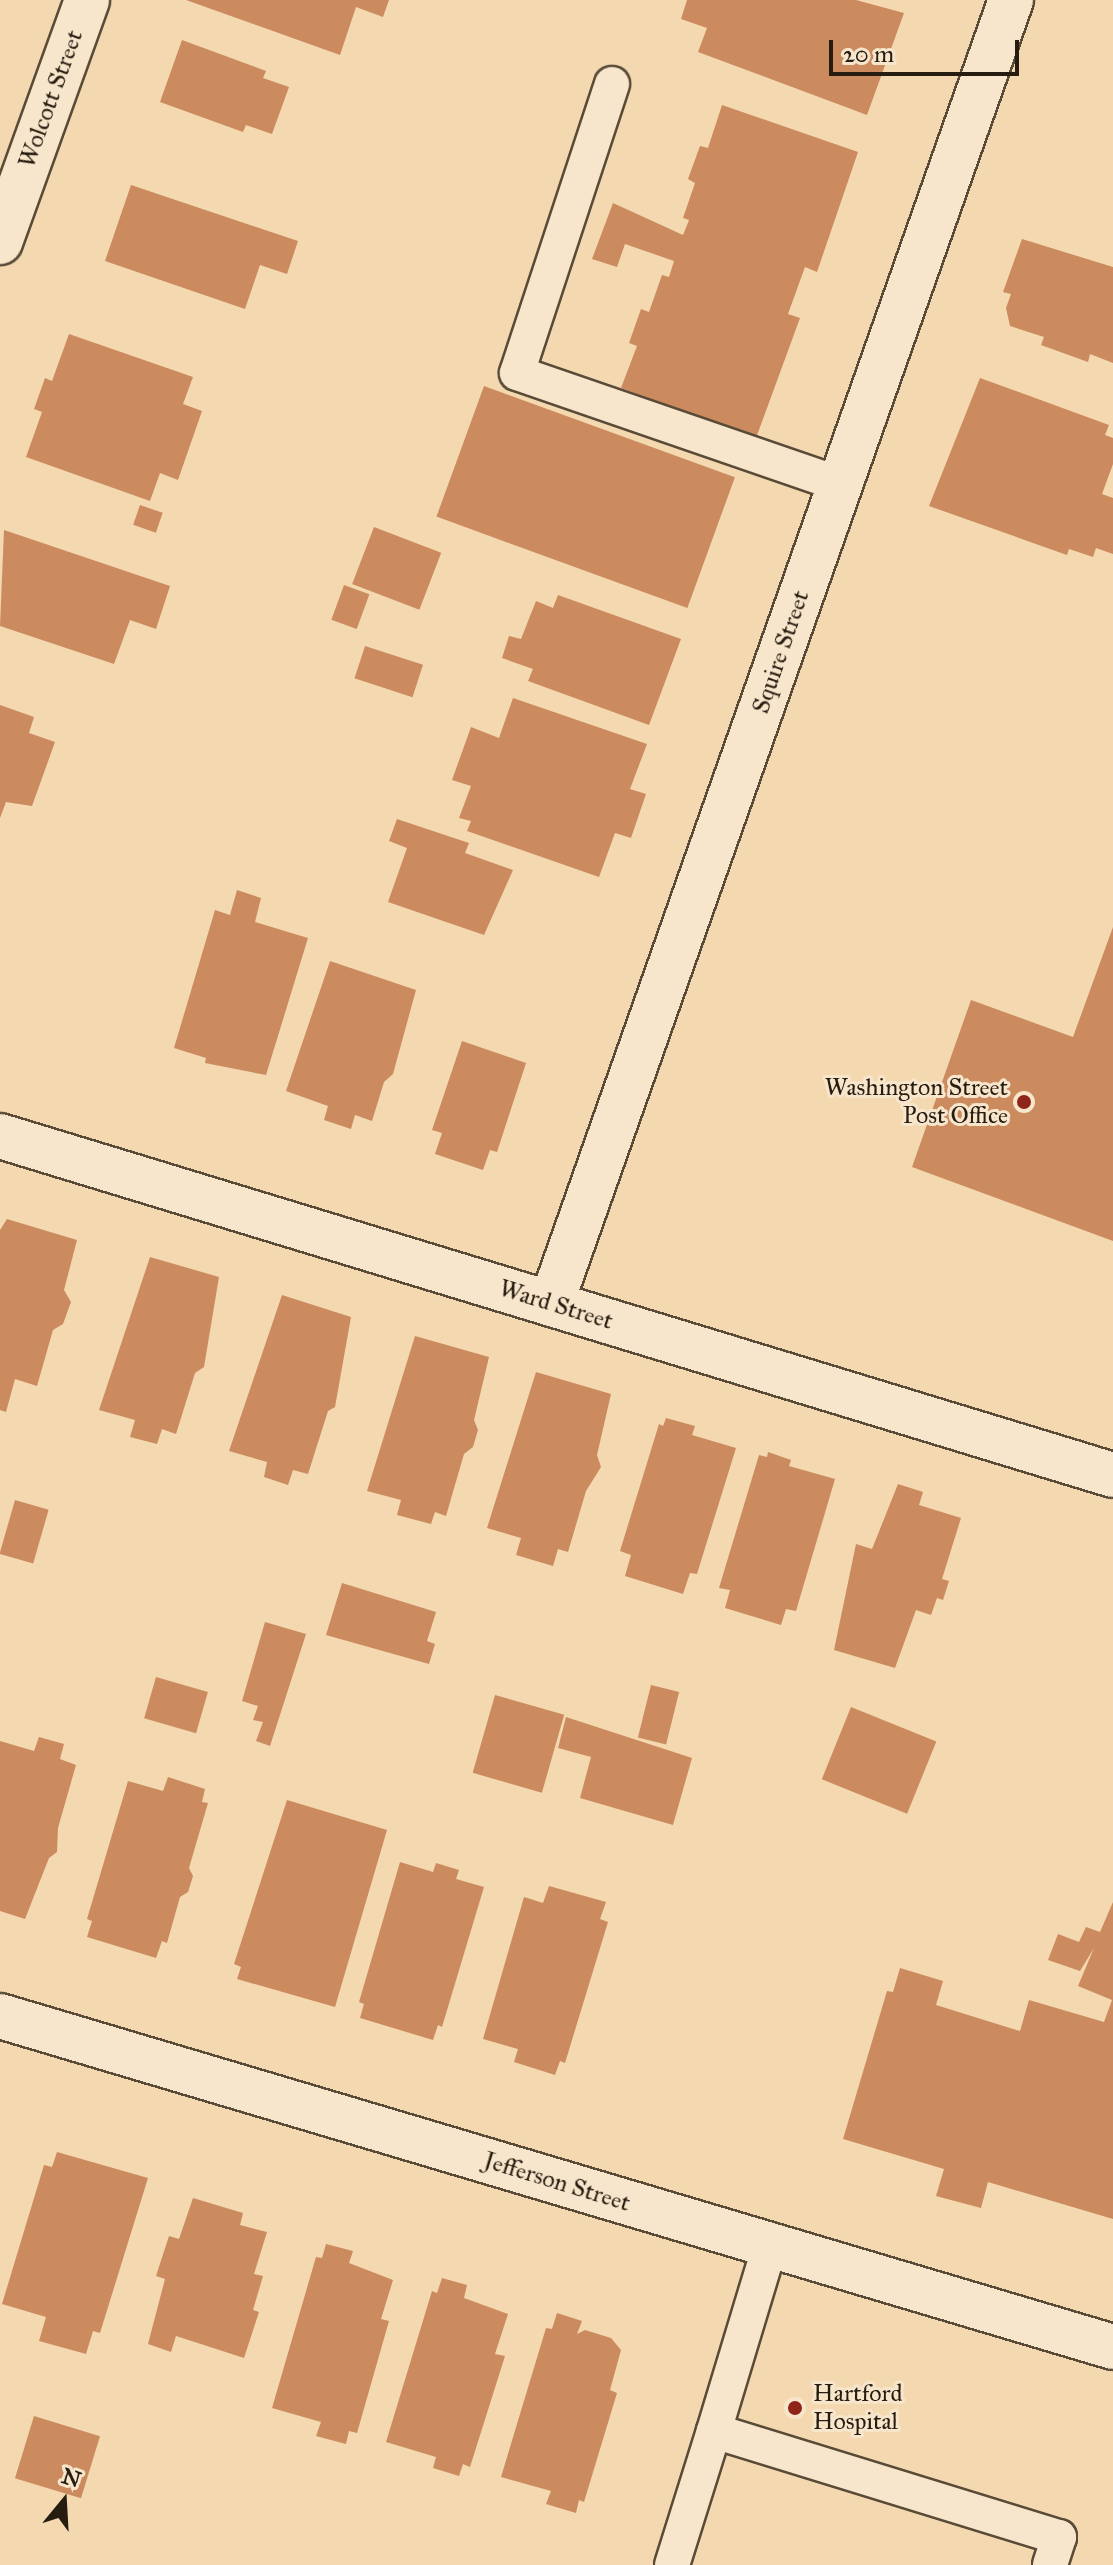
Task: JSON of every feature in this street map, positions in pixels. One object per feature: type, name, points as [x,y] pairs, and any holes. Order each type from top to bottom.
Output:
[{"type":"street","name":"Wolcott Street","points":[[0,242],[87,0]]},
{"type":"street","name":"Squire Street","points":[[551,1304],[1011,0]]},
{"type":"street","name":"Ward Street","points":[[0,1136],[1113,1475]]},
{"type":"street","name":"Jefferson Street","points":[[0,2016],[1113,2347]]},
{"type":"lane","points":[[612,84],[517,373],[840,484]]},
{"type":"lane","points":[[672,2565],[770,2245]]},
{"type":"lane","points":[[714,2431],[1059,2537],[1050,2565]]},
{"type":"building","points":[[186,0],[389,0],[383,17],[356,7],[340,55]]},
{"type":"building","points":[[687,0],[856,0],[904,13],[867,115],[698,52],[707,28],[681,19]]},
{"type":"building","points":[[182,40],[266,71],[263,78],[289,87],[272,134],[246,125],[243,132],[160,102]]},
{"type":"building","points":[[722,105],[858,152],[817,272],[805,267],[788,314],[800,318],[756,438],[621,388],[637,346],[629,343],[641,309],[649,312],[662,275],[669,277],[674,261],[625,244],[617,267],[592,259],[613,203],[683,235],[689,220],[683,218],[695,183],[688,179],[700,146],[708,148]]},
{"type":"building","points":[[131,185],[298,241],[287,274],[260,265],[245,309],[105,261]]},
{"type":"building","points":[[1022,239],[1113,267],[1113,363],[1090,354],[1088,362],[1041,345],[1044,337],[1010,326],[1006,308],[1011,294],[1003,292]]},
{"type":"building","points":[[69,334],[193,377],[183,404],[202,411],[178,480],[160,473],[150,501],[26,457],[42,412],[34,409],[45,378],[52,381]]},
{"type":"building","points":[[980,378],[1109,425],[1105,435],[1113,438],[1113,464],[1102,494],[1113,498],[1113,554],[1096,548],[1093,557],[1069,549],[1067,555],[929,506]]},
{"type":"building","points":[[484,386],[735,477],[687,608],[436,517]]},
{"type":"building","points":[[140,505],[163,513],[156,533],[133,525]]},
{"type":"building","points":[[374,527],[441,553],[419,610],[352,584]]},
{"type":"building","points":[[4,530],[170,586],[156,629],[130,620],[114,664],[0,626]]},
{"type":"building","points":[[344,585],[369,594],[357,629],[331,620]]},
{"type":"building","points":[[558,595],[681,639],[649,725],[528,681],[533,669],[502,658],[509,636],[521,639],[536,601],[553,608]]},
{"type":"building","points":[[365,646],[423,665],[413,697],[354,678]]},
{"type":"building","points":[[513,698],[647,744],[630,789],[646,794],[631,838],[615,833],[599,877],[467,831],[471,821],[459,818],[471,786],[452,780],[471,727],[499,738]]},
{"type":"building","points":[[0,705],[34,717],[29,733],[55,742],[32,806],[6,802],[0,818]]},
{"type":"building","points":[[397,819],[469,843],[465,853],[513,870],[484,935],[388,902],[407,848],[389,841]]},
{"type":"building","points":[[237,890],[261,898],[255,922],[308,938],[266,1075],[205,1063],[206,1058],[174,1048],[215,910],[230,915]]},
{"type":"building","name":"Washington Street Post Office","points":[[1113,927],[1113,1241],[912,1167],[971,1000],[1073,1037]]},
{"type":"building","points":[[330,961],[416,990],[393,1074],[384,1082],[372,1121],[355,1115],[351,1129],[324,1120],[328,1106],[286,1091]]},
{"type":"building","points":[[462,1041],[526,1063],[497,1152],[490,1150],[483,1170],[435,1154],[442,1133],[432,1130]]},
{"type":"building","points":[[7,1219],[77,1240],[64,1290],[71,1302],[63,1324],[53,1330],[37,1386],[15,1379],[6,1412],[0,1410],[0,1230]]},
{"type":"building","points":[[150,1257],[219,1277],[204,1367],[195,1373],[176,1434],[162,1429],[157,1444],[130,1437],[135,1420],[99,1410]]},
{"type":"building","points":[[282,1295],[351,1317],[335,1407],[328,1411],[308,1474],[293,1470],[288,1485],[264,1477],[267,1462],[229,1451]]},
{"type":"building","points":[[415,1336],[489,1357],[474,1420],[478,1430],[473,1447],[464,1454],[446,1516],[435,1512],[431,1524],[397,1515],[401,1500],[367,1491]]},
{"type":"building","points":[[536,1372],[611,1394],[597,1455],[601,1467],[586,1491],[568,1552],[558,1549],[553,1566],[516,1555],[521,1538],[487,1528]]},
{"type":"building","points":[[666,1418],[695,1426],[692,1435],[736,1448],[697,1574],[690,1573],[683,1594],[625,1576],[631,1555],[620,1551],[659,1424],[663,1426]]},
{"type":"building","points":[[768,1452],[791,1460],[789,1466],[835,1479],[796,1611],[786,1609],[781,1625],[725,1608],[730,1590],[719,1588],[759,1455],[767,1457]]},
{"type":"building","points":[[898,1484],[923,1492],[919,1505],[961,1518],[942,1579],[949,1581],[943,1600],[937,1598],[931,1615],[916,1610],[895,1668],[834,1650],[856,1544],[872,1549]]},
{"type":"building","points":[[15,1500],[49,1510],[33,1563],[0,1554]]},
{"type":"building","points":[[342,1583],[436,1612],[427,1641],[435,1644],[429,1664],[326,1635]]},
{"type":"building","points":[[265,1622],[306,1634],[270,1746],[256,1741],[263,1722],[253,1720],[258,1706],[242,1701]]},
{"type":"building","points":[[156,1677],[208,1692],[196,1733],[144,1718]]},
{"type":"building","points":[[651,1685],[679,1692],[666,1744],[638,1737]]},
{"type":"building","points":[[495,1695],[564,1715],[542,1793],[473,1773]]},
{"type":"building","points":[[851,1707],[936,1741],[907,1814],[822,1779]]},
{"type":"building","points":[[566,1717],[692,1758],[673,1825],[580,1798],[591,1757],[558,1748]]},
{"type":"building","points":[[39,1737],[64,1744],[60,1759],[76,1765],[58,1828],[57,1852],[49,1858],[25,1919],[0,1911],[0,1741],[34,1751]]},
{"type":"building","points":[[168,1777],[205,1789],[202,1802],[208,1803],[189,1868],[193,1876],[188,1892],[180,1897],[167,1943],[162,1941],[156,1958],[87,1937],[92,1921],[87,1919],[128,1781],[163,1791]]},
{"type":"building","points":[[287,1800],[387,1830],[335,2007],[237,1979],[241,1967],[234,1964]]},
{"type":"building","points":[[400,1862],[433,1872],[436,1863],[459,1870],[456,1879],[484,1887],[442,2027],[438,2025],[433,2040],[360,2018],[364,2004],[359,2002]]},
{"type":"building","points":[[549,1886],[606,1902],[600,1919],[608,1922],[565,2063],[560,2061],[555,2075],[514,2062],[518,2049],[483,2039],[524,1897],[543,1903]]},
{"type":"building","points":[[1113,1902],[1113,2219],[988,2182],[981,2208],[936,2196],[944,2169],[843,2139],[887,1991],[893,1992],[900,1968],[943,1981],[936,2005],[1020,2031],[1029,2000],[1104,2022],[1112,2000],[1078,1986],[1094,1948],[1080,1971],[1048,1960],[1058,1934],[1079,1942],[1086,1927],[1100,1932]]},
{"type":"building","points":[[57,2152],[148,2178],[100,2333],[93,2331],[86,2354],[39,2341],[46,2317],[2,2304],[44,2165],[52,2167]]},
{"type":"building","points":[[193,2198],[243,2213],[240,2225],[267,2232],[254,2274],[263,2276],[253,2310],[259,2312],[244,2358],[176,2336],[171,2352],[148,2344],[165,2279],[156,2276],[169,2236],[179,2239]]},
{"type":"building","points":[[326,2244],[353,2251],[349,2263],[393,2280],[381,2319],[389,2321],[357,2433],[349,2431],[346,2444],[316,2436],[321,2422],[272,2408],[316,2257],[322,2258]]},
{"type":"building","points":[[442,2278],[467,2285],[464,2298],[508,2314],[495,2354],[505,2356],[470,2467],[463,2464],[459,2476],[433,2468],[436,2457],[386,2442],[432,2291],[437,2293]]},
{"type":"building","points":[[557,2313],[582,2321],[577,2334],[585,2330],[611,2338],[621,2350],[610,2390],[617,2393],[584,2502],[579,2500],[576,2513],[546,2504],[551,2491],[501,2477],[546,2328],[552,2329]]},
{"type":"building","points":[[34,2416],[100,2436],[81,2498],[15,2478]]},
{"type":"place","name":"Washington Street Post Office","points":[[1024,1102]]},
{"type":"place","name":"Hartford Hospital","points":[[795,2408]]}]
